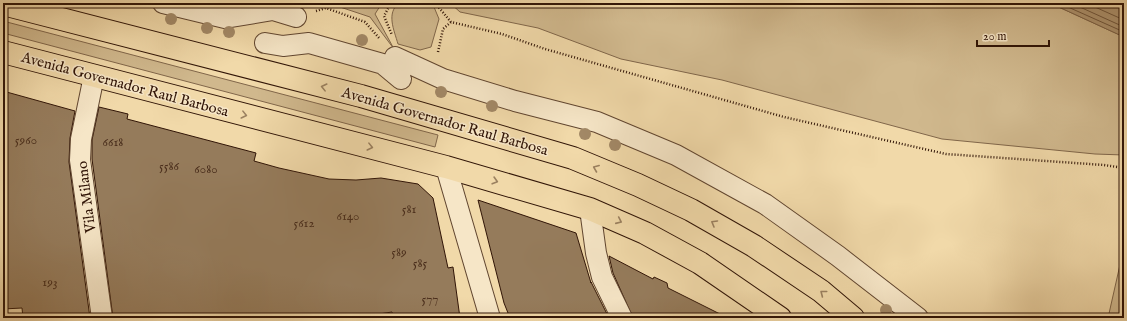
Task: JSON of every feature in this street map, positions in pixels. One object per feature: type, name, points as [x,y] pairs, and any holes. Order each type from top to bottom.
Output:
[{"type":"highway","name":"Avenida Governador Raul Barbosa","points":[[3,4],[369,98],[573,158],[638,185],[691,210],[754,246],[821,291],[853,318]]},
{"type":"highway","name":"Avenida Governador Raul Barbosa","points":[[3,52],[446,166],[590,208],[646,233],[700,263],[780,318]]},
{"type":"street","points":[[163,3],[225,18],[273,10],[304,14]]},
{"type":"street","points":[[264,43],[283,46],[309,43],[383,64],[401,79]]},
{"type":"street","points":[[395,50],[443,79],[515,101],[597,122],[676,155],[765,204],[832,252],[918,318]]},
{"type":"street","name":"Vila Milano","points":[[94,76],[81,139],[80,160],[102,318]]},
{"type":"street","points":[[446,166],[490,318]]},
{"type":"street","points":[[590,208],[596,253],[602,277],[622,318]]},
{"type":"path","points":[[391,3],[384,16],[395,50]]},
{"type":"path","points":[[435,3],[451,22],[502,34],[545,49],[784,117],[946,154],[1104,165],[1124,168]]},
{"type":"path","points":[[304,14],[326,8],[365,22],[381,40]]},
{"type":"path","points":[[438,52],[443,29],[451,22]]},
{"type":"shaded area","points":[[198,3],[255,3],[223,10]]},
{"type":"shaded area","points":[[283,3],[321,3],[292,11]]},
{"type":"shaded area","points":[[328,3],[382,3],[375,14],[394,49],[370,17]]},
{"type":"shaded area","points":[[399,3],[426,3],[434,7],[439,19],[431,47],[420,50],[398,44],[393,28],[392,17],[395,7]]},
{"type":"shaded area","points":[[450,3],[1050,3],[1124,37],[1124,155],[1095,154],[942,139],[722,80],[621,59],[538,28],[460,12]]},
{"type":"shaded area","points":[[3,21],[438,135],[435,147],[3,33]]},
{"type":"shaded area","points":[[1124,247],[1124,318],[1108,318]]},
{"type":"water","points":[[1050,3],[1124,3],[1124,37]]},
{"type":"building","points":[[3,91],[75,111],[70,138],[69,162],[90,318],[23,318],[22,308],[3,309]]},
{"type":"building","points":[[99,107],[128,114],[127,119],[256,153],[254,161],[279,168],[329,179],[356,180],[381,178],[418,184],[433,198],[448,268],[453,267],[460,318],[393,318],[392,312],[353,318],[221,318],[220,314],[192,318],[113,318],[92,159],[92,140]]},
{"type":"building","points":[[478,200],[576,233],[591,283],[609,318],[510,318],[504,303]]},
{"type":"building","points":[[609,256],[653,279],[654,277],[667,283],[668,288],[728,318],[633,318],[613,273]]}]
